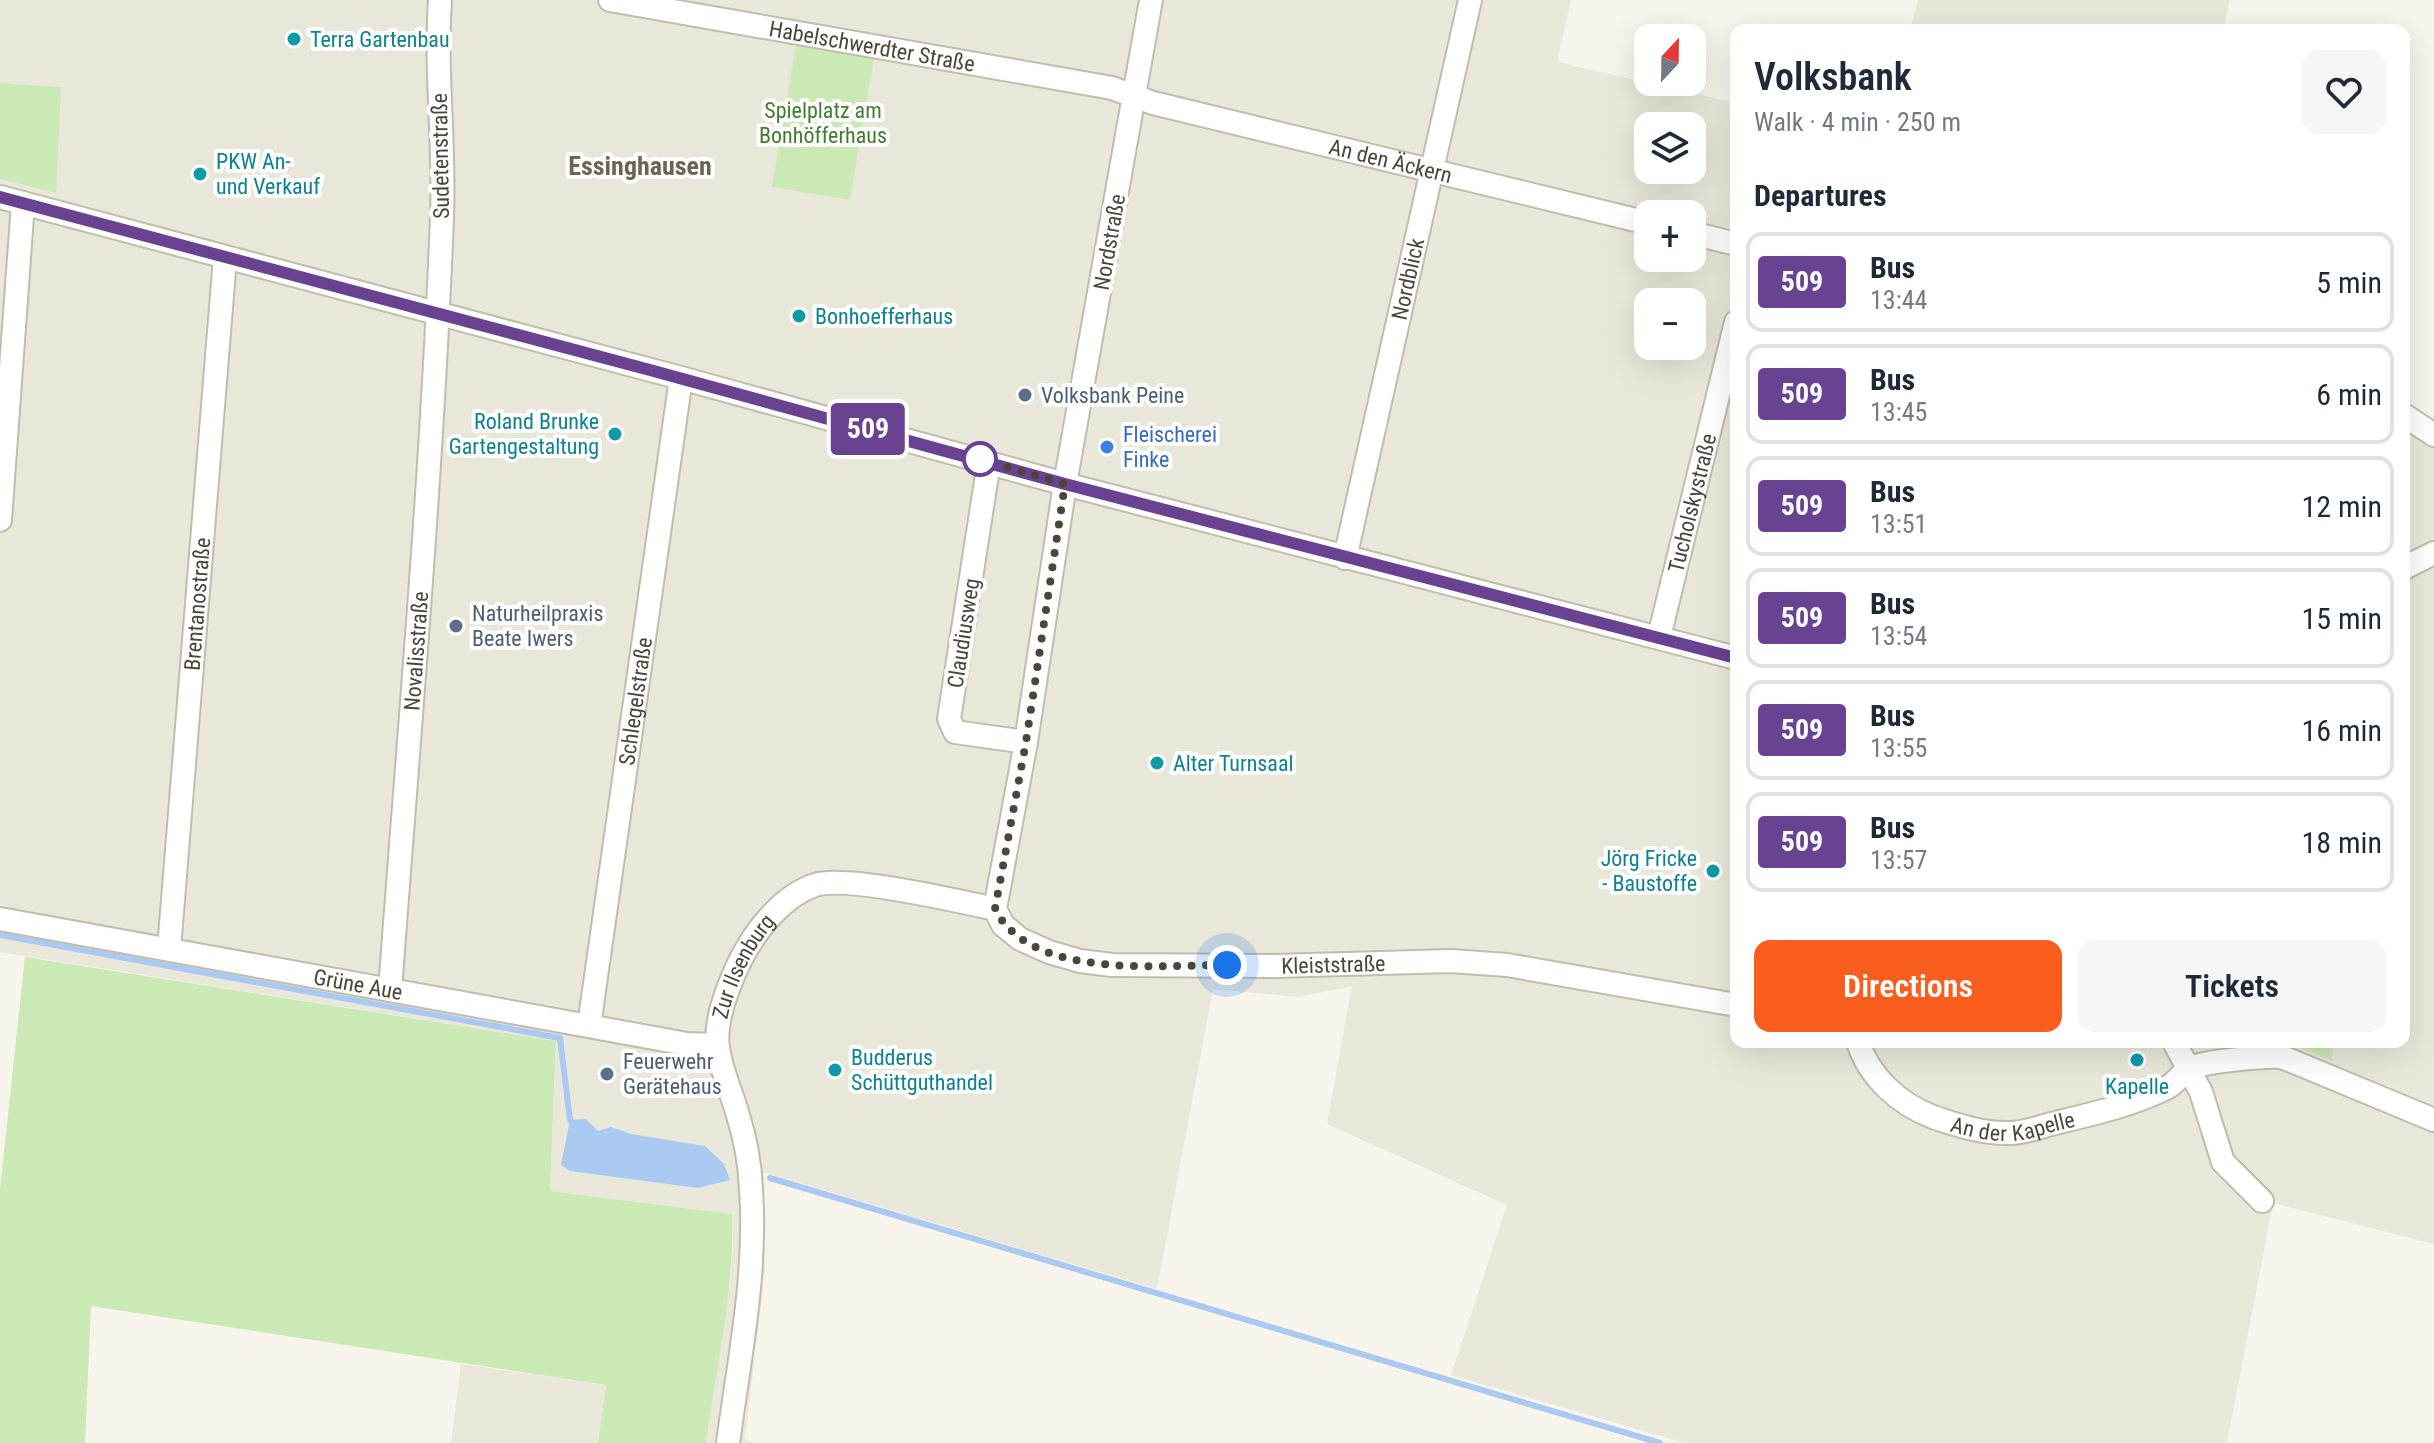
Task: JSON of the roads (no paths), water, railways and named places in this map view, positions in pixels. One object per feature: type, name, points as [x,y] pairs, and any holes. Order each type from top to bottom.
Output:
[{"type":"street","name":"Sudetenstraße","points":[[437,312],[442,215],[437,39],[440,0]]},
{"type":"street","name":"Habelschwerdter Straße","points":[[610,0],[1112,88],[1134,96]]},
{"type":"street","name":"Nordstraße","points":[[1065,484],[1151,0]]},
{"type":"street","name":"Nordblick","points":[[1345,558],[1470,0]]},
{"type":"street","name":"An den Äckern","points":[[1134,96],[1634,220]]},
{"type":"street","points":[[0,197],[437,312],[1065,484],[1730,656]]},
{"type":"street","points":[[0,520],[23,203]]},
{"type":"street","points":[[1706,236],[1730,242]]},
{"type":"street","name":"Brentanostraße","points":[[169,949],[225,258]]},
{"type":"street","name":"Novalisstraße","points":[[390,990],[437,312]]},
{"type":"street","name":"Tucholskystraße","points":[[1659,637],[1730,347]]},
{"type":"street","name":"Schlegelstraße","points":[[589,1026],[681,378]]},
{"type":"street","points":[[2410,419],[2434,435]]},
{"type":"street","name":"Claudiusweg","points":[[989,462],[949,719],[955,732],[1026,742]]},
{"type":"street","points":[[995,909],[1026,742],[1065,484]]},
{"type":"street","points":[[2410,565],[2434,553]]},
{"type":"street","name":"Zur Ilsenburg","points":[[728,1443],[750,1274],[751,1190],[748,1157],[738,1113],[717,1045],[720,1019],[731,979],[747,946],[764,922],[784,903],[815,885],[835,883],[875,887],[995,909]]},
{"type":"street","name":"Kleiststraße","points":[[995,909],[1003,925],[1020,939],[1080,961],[1112,965],[1275,966],[1451,961],[1507,965],[1730,1004]]},
{"type":"street","name":"Grüne Aue","points":[[0,919],[687,1044],[717,1045]]},
{"type":"street","name":"An der Kapelle","points":[[1861,1048],[1872,1069],[1900,1101],[1912,1109],[1970,1128],[2006,1133],[2023,1132],[2093,1113],[2158,1091],[2169,1087],[2191,1068],[2266,1056],[2282,1057],[2434,1120]]},
{"type":"street","points":[[2178,1048],[2201,1092],[2223,1162],[2262,1201]]},
{"type":"water","points":[[586,1119],[598,1131],[611,1127],[631,1134],[705,1146],[724,1164],[730,1180],[698,1188],[570,1171],[561,1165],[570,1120]]},
{"type":"waterway","points":[[0,935],[560,1038],[570,1120],[574,1125]]},
{"type":"waterway","points":[[770,1178],[1660,1443]]},
{"type":"place","name":"Terra Gartenbau","points":[[294,39]]},
{"type":"place","name":"PKW An- und Verkauf","points":[[200,174]]},
{"type":"place","name":"Bonhoefferhaus","points":[[799,316]]},
{"type":"place","name":"Volksbank Peine","points":[[1025,395]]},
{"type":"place","name":"Roland Brunke Gartengestaltung","points":[[615,434]]},
{"type":"place","name":"Fleischerei Finke","points":[[1107,447]]},
{"type":"place","name":"Naturheilpraxis Beate Iwers","points":[[456,626]]},
{"type":"place","name":"Alter Turnsaal","points":[[1157,763]]},
{"type":"place","name":"Jörg Fricke - Baustoffe","points":[[1713,871]]},
{"type":"place","name":"Kapelle","points":[[2137,1060]]},
{"type":"place","name":"Budderus Schüttguthandel","points":[[835,1070]]},
{"type":"place","name":"Feuerwehr Gerätehaus","points":[[607,1074]]},
{"type":"district","name":"Essinghausen","points":[[640,166]]},
{"type":"park label","name":"Spielplatz am Bonhöfferhaus","points":[[823,122]]}]
